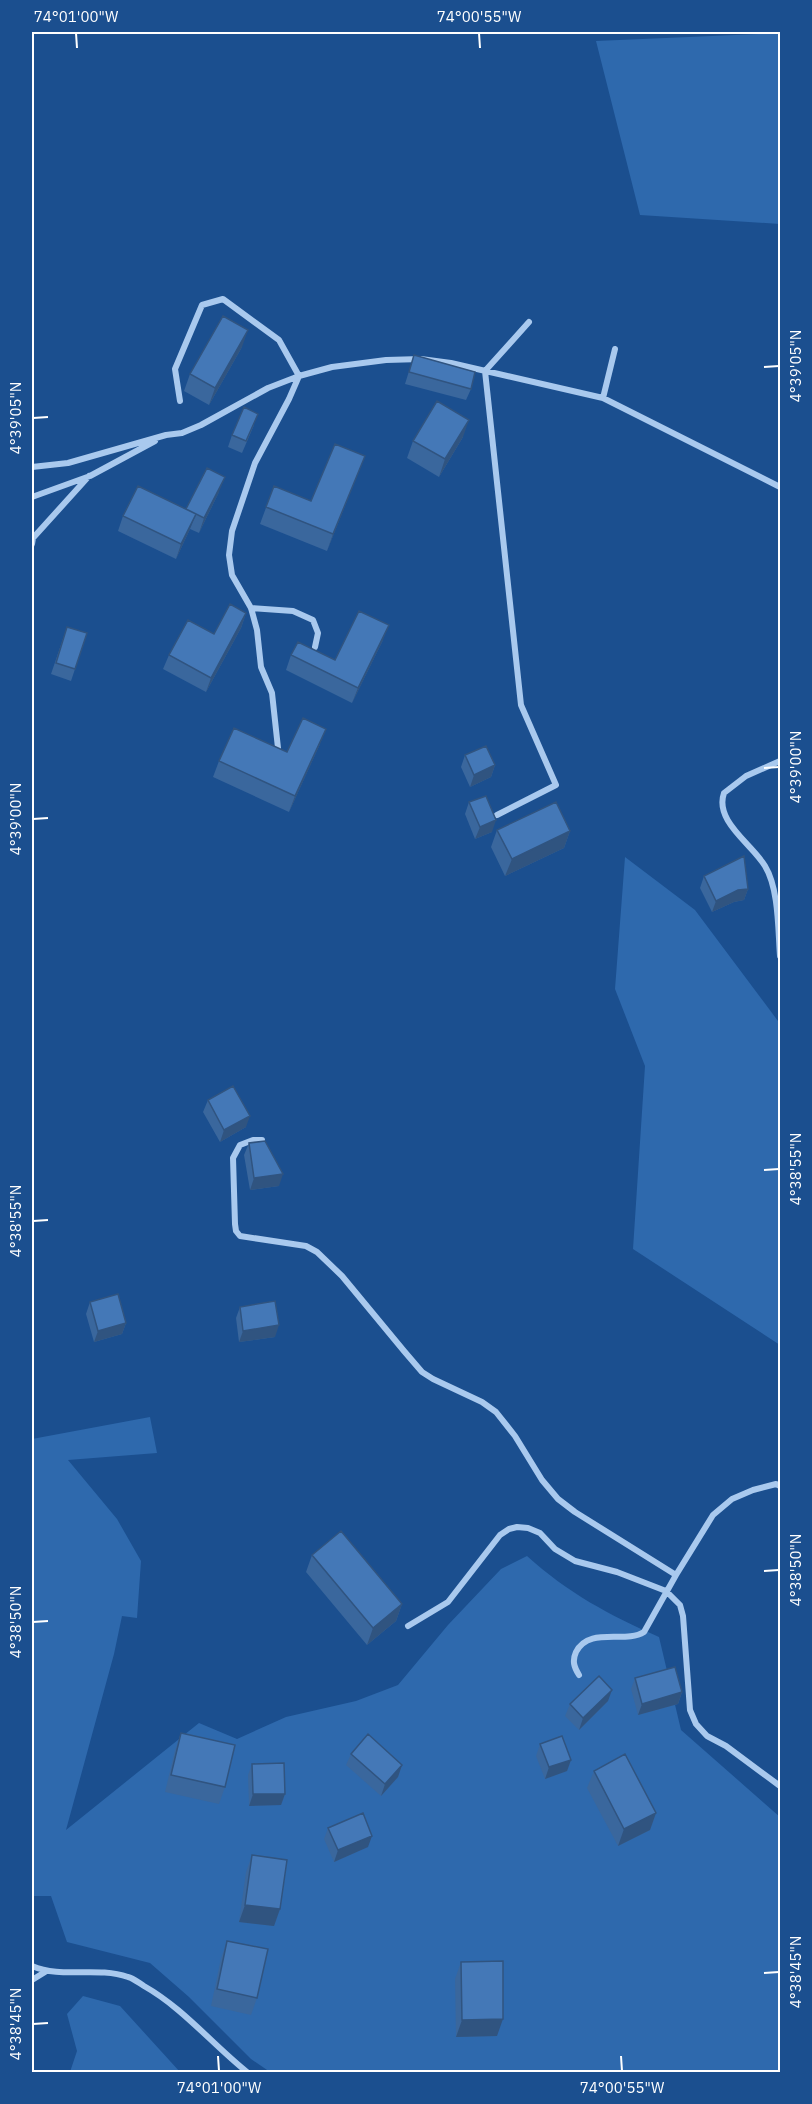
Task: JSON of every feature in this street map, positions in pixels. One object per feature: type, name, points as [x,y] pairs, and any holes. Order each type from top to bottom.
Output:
[{"type":"street","points":[[180,401],[175,369],[185,342],[202,305],[223,299],[279,340],[299,376]]},
{"type":"street","points":[[497,815],[556,785],[521,705],[485,371],[529,322]]},
{"type":"street","points":[[603,398],[615,349]]},
{"type":"street","points":[[32,467],[68,463],[166,435],[182,433],[201,426],[268,388],[299,376],[332,367],[410,359],[451,363],[603,398],[780,487]]},
{"type":"street","points":[[278,748],[273,693],[261,667],[257,630],[250,608],[232,575],[229,555],[232,531],[255,463],[299,376]]},
{"type":"street","points":[[32,497],[90,476],[166,435]]},
{"type":"street","points":[[32,544],[33,538],[90,476]]},
{"type":"street","points":[[250,608],[293,611],[313,620],[318,633],[315,647]]},
{"type":"street","points":[[780,761],[747,776],[724,793],[721,807],[729,822],[764,864],[770,876],[774,893],[780,956]]},
{"type":"street","points":[[262,1140],[253,1140],[240,1145],[233,1158],[235,1224],[240,1236],[306,1245],[317,1252],[342,1276],[422,1372],[482,1402],[496,1412],[542,1480],[558,1499],[676,1575]]},
{"type":"street","points":[[579,1675],[574,1667],[574,1658],[579,1647],[588,1640],[601,1637],[635,1637],[644,1632],[666,1591],[713,1515],[732,1499],[753,1490],[776,1484],[780,1486]]},
{"type":"street","points":[[408,1626],[448,1602],[500,1535],[517,1527],[528,1528],[540,1533],[555,1549],[575,1561],[617,1572],[666,1591],[680,1605],[683,1616],[690,1710],[696,1724],[707,1736],[726,1746],[780,1786]]},
{"type":"street","points":[[32,1966],[45,1972],[90,1972],[128,1977],[166,1998],[247,2073]]},
{"type":"street","points":[[32,1980],[45,1972]]},
{"type":"shaded area","points":[[780,33],[780,224],[640,215],[596,41]]},
{"type":"shaded area","points":[[625,857],[695,910],[778,1021],[780,1030],[780,1345],[633,1249],[645,1066],[615,989]]},
{"type":"shaded area","points":[[150,1417],[157,1453],[68,1460],[117,1519],[141,1561],[137,1618],[122,1616],[114,1654],[66,1830],[199,1723],[237,1739],[286,1717],[356,1701],[398,1685],[448,1625],[501,1569],[527,1556],[558,1581],[590,1602],[659,1637],[681,1730],[780,1817],[780,2072],[270,2072],[251,2059],[189,1997],[150,1963],[67,1942],[51,1896],[32,1896],[32,1439]]},
{"type":"shaded area","points":[[83,1996],[120,2006],[180,2072],[70,2072],[77,2051],[67,2014]]},
{"type":"building","points":[[223,316],[248,330],[215,388],[190,374]]},
{"type":"building","points":[[414,355],[475,372],[471,389],[409,372]]},
{"type":"building","points":[[437,401],[469,420],[445,459],[413,441]]},
{"type":"building","points":[[244,407],[258,414],[246,441],[232,435]]},
{"type":"building","points":[[335,444],[365,456],[333,534],[266,507],[274,486],[311,501]]},
{"type":"building","points":[[207,468],[225,477],[204,518],[186,509]]},
{"type":"building","points":[[138,486],[196,514],[181,544],[123,516]]},
{"type":"building","points":[[230,604],[246,613],[211,678],[169,655],[188,620],[214,634]]},
{"type":"building","points":[[359,611],[389,625],[358,688],[291,655],[298,642],[335,660]]},
{"type":"building","points":[[67,627],[87,633],[75,669],[56,663]]},
{"type":"building","points":[[303,718],[326,729],[295,796],[219,761],[234,728],[287,752]]},
{"type":"building","points":[[486,746],[495,765],[474,775],[465,755]]},
{"type":"building","points":[[486,796],[496,820],[480,827],[469,802]]},
{"type":"building","points":[[556,802],[570,831],[512,859],[497,830]]},
{"type":"building","points":[[744,856],[748,889],[738,890],[716,901],[704,876]]},
{"type":"building","points":[[233,1086],[250,1116],[224,1130],[208,1100]]},
{"type":"building","points":[[265,1141],[283,1174],[254,1178],[249,1143]]},
{"type":"building","points":[[118,1294],[126,1323],[98,1331],[90,1302]]},
{"type":"building","points":[[275,1301],[279,1325],[243,1331],[240,1307]]},
{"type":"building","points":[[341,1531],[402,1604],[373,1628],[312,1555]]},
{"type":"building","points":[[675,1667],[682,1692],[642,1704],[635,1678]]},
{"type":"building","points":[[599,1676],[612,1690],[583,1718],[570,1704]]},
{"type":"building","points":[[181,1733],[235,1745],[225,1787],[171,1775]]},
{"type":"building","points":[[368,1734],[402,1765],[385,1784],[351,1754]]},
{"type":"building","points":[[562,1736],[571,1760],[549,1767],[540,1744]]},
{"type":"building","points":[[625,1754],[656,1813],[624,1829],[594,1771]]},
{"type":"building","points":[[284,1763],[285,1794],[253,1794],[252,1764]]},
{"type":"building","points":[[363,1813],[372,1836],[338,1850],[328,1828]]},
{"type":"building","points":[[252,1855],[287,1860],[280,1909],[245,1905]]},
{"type":"building","points":[[227,1941],[268,1949],[257,1998],[217,1989]]},
{"type":"building","points":[[503,1961],[503,2019],[462,2020],[461,1962]]}]
